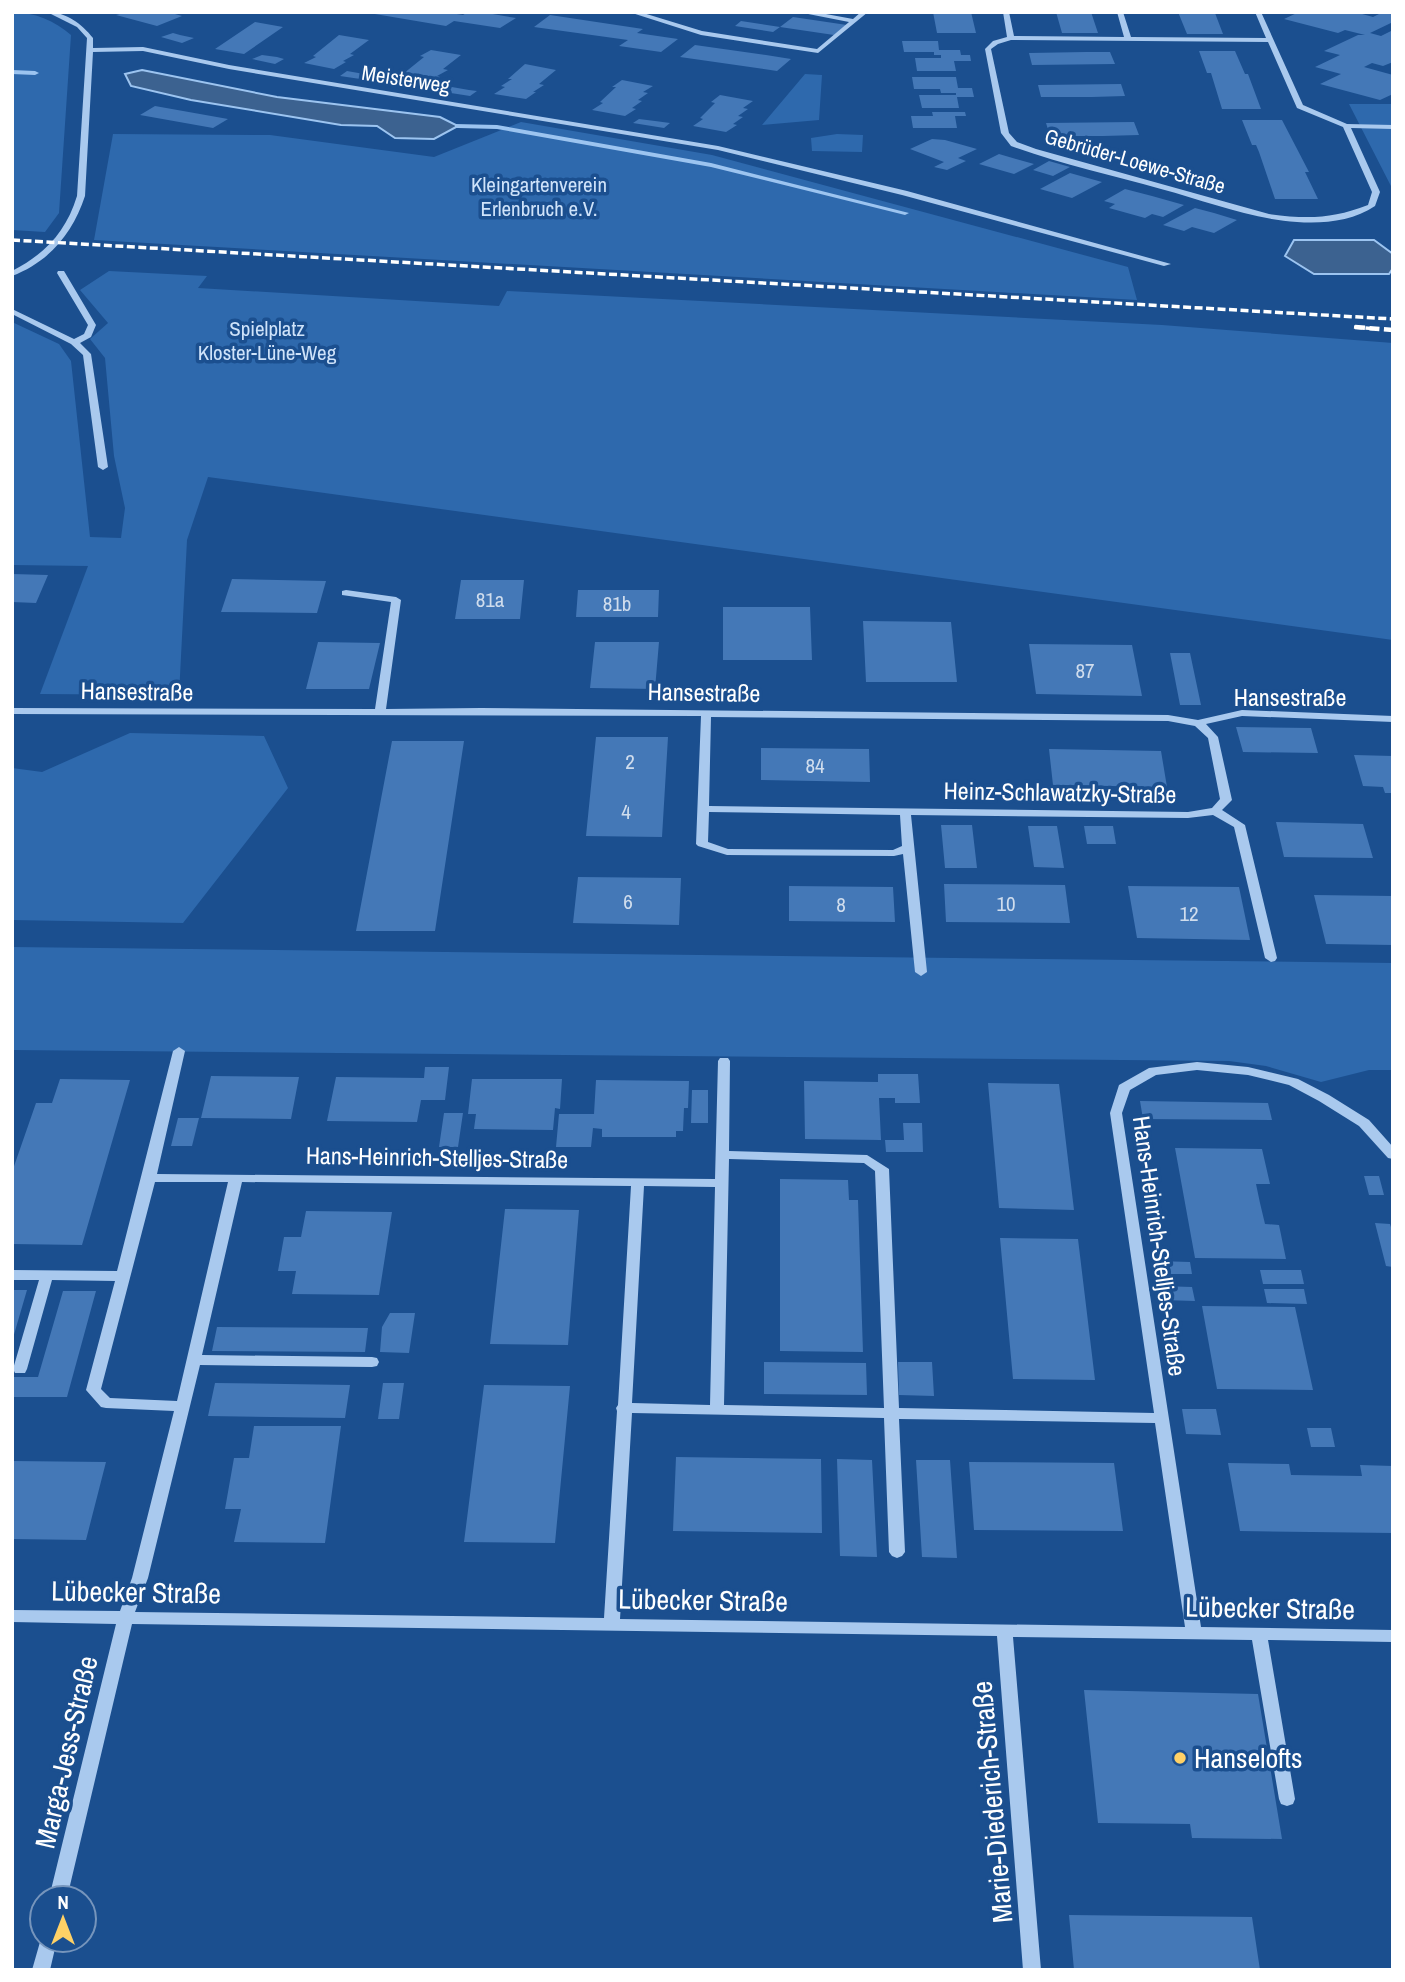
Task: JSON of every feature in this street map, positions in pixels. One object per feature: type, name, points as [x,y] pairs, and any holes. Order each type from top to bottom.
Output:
[{"type":"street","points":[[12,274],[52,249],[68,231],[78,209],[87,116],[90,38],[79,26],[50,12]]},
{"type":"street","points":[[632,12],[701,33],[818,51],[865,12]]},
{"type":"street","points":[[801,12],[855,21]]},
{"type":"street","points":[[1006,12],[1011,38],[1269,40]]},
{"type":"street","points":[[1120,12],[1128,39]]},
{"type":"street","points":[[1258,12],[1300,106],[1346,125],[1393,127]]},
{"type":"street","name":"Gebrüder-Loewe-Straße","points":[[1011,38],[991,44],[988,49],[1005,133],[1014,144],[1266,215],[1330,218],[1349,215],[1371,206]]},
{"type":"street","name":"Meisterweg","points":[[90,50],[160,52],[229,67],[718,148],[904,193],[1167,264]]},
{"type":"street","points":[[1346,125],[1377,192],[1371,206]]},
{"type":"street","points":[[61,273],[92,325],[88,335],[74,342]]},
{"type":"street","points":[[12,311],[74,342],[90,360],[103,467]]},
{"type":"street","points":[[346,593],[396,600],[380,712]]},
{"type":"street","name":"Hansestraße","points":[[12,711],[706,713],[1168,718],[1198,723],[1242,713],[1393,719]]},
{"type":"street","points":[[706,713],[702,844],[727,852],[894,853],[908,848]]},
{"type":"street","points":[[1198,723],[1213,737],[1226,800],[1215,811],[1240,825],[1271,958]]},
{"type":"street","name":"Heinz-Schlawatzky-Straße","points":[[702,809],[1188,815],[1215,811]]},
{"type":"street","points":[[905,811],[921,972]]},
{"type":"street","points":[[179,1051],[149,1178],[93,1390],[106,1403],[183,1406]]},
{"type":"street","points":[[718,1410],[724,1061]]},
{"type":"street","name":"Hans-Heinrich-Stelljes-Straße","points":[[1194,1633],[1116,1113],[1124,1088],[1153,1070],[1197,1066],[1248,1070],[1293,1082],[1324,1098],[1364,1123],[1393,1155]]},
{"type":"street","points":[[723,1155],[867,1159],[882,1169],[897,1552]]},
{"type":"street","name":"Hans-Heinrich-Stelljes-Straße","points":[[149,1178],[722,1182]]},
{"type":"street","points":[[125,1618],[140,1578],[236,1178]]},
{"type":"street","points":[[612,1625],[638,1182]]},
{"type":"street","points":[[12,1275],[122,1276]]},
{"type":"street","points":[[20,1369],[47,1275]]},
{"type":"street","points":[[194,1360],[372,1362]]},
{"type":"street","points":[[623,1408],[1162,1418]]},
{"type":"street","name":"Lübecker Straße","points":[[12,1616],[1393,1636]]},
{"type":"street","name":"Marga-Jess-Straße","points":[[61,1884],[125,1618]]},
{"type":"street","name":"Marie-Diederich-Straße","points":[[1005,1630],[1032,1970]]},
{"type":"street","points":[[1259,1634],[1287,1800]]},
{"type":"green space","points":[[12,12],[44,18],[71,35],[59,213],[45,232],[12,230]]},
{"type":"green space","points":[[805,74],[822,75],[819,120],[762,125]]},
{"type":"green space","points":[[1349,104],[1393,104],[1393,190]]},
{"type":"green space","name":"Kleingartenverein Erlenbruch e.V.","points":[[521,122],[712,155],[1128,267],[1137,300],[94,240],[113,134],[270,135],[434,157]]},
{"type":"green space","points":[[837,134],[863,135],[862,152],[812,151],[811,138]]},
{"type":"green space","name":"Spielplatz Kloster-Lüne-Weg","points":[[109,271],[207,276],[198,288],[499,306],[507,291],[1162,325],[1393,343],[1393,640],[208,477],[187,540],[179,695],[40,694],[88,566],[12,565],[12,322],[59,344],[71,361],[90,537],[121,538],[125,508],[114,456],[105,358],[90,339],[108,323],[80,290]]},
{"type":"green space","points":[[130,733],[264,736],[288,788],[183,923],[12,920],[12,768],[42,772]]},
{"type":"green space","points":[[12,947],[1393,963],[1393,1070],[1369,1070],[1321,1082],[1266,1066],[1229,1061],[12,1050]]},
{"type":"shaded area","points":[[142,70],[277,97],[440,117],[458,126],[434,139],[395,138],[377,126],[341,125],[191,100],[131,86],[125,74]]},
{"type":"shaded area","points":[[1294,240],[1374,240],[1393,254],[1393,268],[1389,274],[1314,274],[1285,256]]},
{"type":"building","points":[[118,12],[168,12],[182,16],[157,26],[116,15],[120,14]]},
{"type":"building","points":[[363,12],[444,12],[463,15],[468,12],[481,12],[516,18],[500,28],[454,21],[446,26]]},
{"type":"building","points":[[933,12],[971,12],[976,33],[937,33]]},
{"type":"building","points":[[1056,12],[1091,12],[1098,33],[1062,33]]},
{"type":"building","points":[[1178,12],[1215,13],[1223,34],[1187,34]]},
{"type":"building","points":[[1299,12],[1355,12],[1373,17],[1383,12],[1393,12],[1393,22],[1370,33],[1381,36],[1393,30],[1393,62],[1383,66],[1372,63],[1364,67],[1393,75],[1393,94],[1380,100],[1320,84],[1341,74],[1315,67],[1340,55],[1324,51],[1358,35],[1365,35],[1345,30],[1338,33],[1284,19]]},
{"type":"building","points":[[550,15],[643,29],[637,33],[678,39],[661,52],[619,46],[628,40],[534,27]]},
{"type":"building","points":[[793,17],[847,25],[834,35],[780,27]]},
{"type":"building","points":[[741,21],[780,27],[773,32],[735,26]]},
{"type":"building","points":[[255,22],[283,27],[244,54],[215,49]]},
{"type":"building","points":[[173,33],[194,38],[182,43],[161,37]]},
{"type":"building","points":[[339,35],[369,40],[350,54],[354,55],[343,61],[346,62],[334,69],[304,63],[316,57],[313,56]]},
{"type":"building","points":[[902,41],[938,41],[939,50],[960,50],[961,55],[970,55],[971,61],[954,61],[956,71],[917,71],[915,58],[941,58],[941,55],[934,55],[934,52],[904,52]]},
{"type":"building","points":[[695,45],[791,59],[777,71],[680,57]]},
{"type":"building","points":[[431,50],[461,55],[443,69],[448,70],[429,84],[398,78],[424,57],[420,56]]},
{"type":"building","points":[[1199,51],[1235,51],[1245,74],[1248,74],[1261,109],[1222,109],[1211,73],[1207,73]]},
{"type":"building","points":[[1110,52],[1115,64],[1032,65],[1029,53]]},
{"type":"building","points":[[262,55],[284,59],[275,64],[252,59]]},
{"type":"building","points":[[525,64],[556,70],[539,84],[544,85],[526,99],[494,94],[505,87],[501,86],[512,79],[508,79]]},
{"type":"building","points":[[347,71],[381,76],[374,81],[340,76]]},
{"type":"building","points":[[912,77],[956,77],[958,88],[972,88],[974,97],[957,97],[959,108],[922,108],[919,95],[956,93],[941,93],[940,89],[914,89]]},
{"type":"building","points":[[622,80],[653,86],[643,92],[648,93],[632,108],[636,109],[625,116],[592,110],[603,103],[600,102],[616,87],[612,87]]},
{"type":"building","points":[[1121,84],[1125,96],[1092,97],[1041,97],[1038,85]]},
{"type":"building","points":[[446,86],[477,91],[470,96],[438,91]]},
{"type":"building","points":[[720,95],[753,101],[743,108],[748,109],[738,116],[743,117],[733,124],[737,125],[726,132],[693,126],[703,119],[700,118],[715,103],[711,102]]},
{"type":"building","points":[[155,106],[228,119],[213,128],[140,115]]},
{"type":"building","points":[[932,112],[965,112],[966,116],[955,116],[957,128],[913,128],[911,116],[933,116]]},
{"type":"building","points":[[639,119],[670,123],[664,128],[633,123]]},
{"type":"building","points":[[1242,120],[1282,120],[1309,172],[1305,172],[1318,199],[1275,199],[1259,152],[1256,145],[1252,145]]},
{"type":"building","points":[[1134,122],[1139,135],[1050,136],[1046,123]]},
{"type":"building","points":[[932,139],[977,149],[958,158],[966,161],[947,170],[934,167],[944,162],[910,149]]},
{"type":"building","points":[[999,154],[1034,164],[1014,174],[979,164]]},
{"type":"building","points":[[1049,161],[1070,167],[1053,176],[1033,170]]},
{"type":"building","points":[[1070,173],[1102,182],[1072,198],[1040,189]]},
{"type":"building","points":[[1125,189],[1184,205],[1163,217],[1152,214],[1145,218],[1109,208],[1115,204],[1104,201]]},
{"type":"building","points":[[1195,208],[1237,220],[1214,233],[1192,227],[1184,231],[1163,225]]},
{"type":"building","points":[[12,574],[48,575],[36,603],[12,602]]},
{"type":"building","points":[[232,579],[326,581],[317,613],[221,612]]},
{"type":"building","points":[[461,580],[524,580],[520,619],[455,619]]},
{"type":"building","points":[[578,590],[659,590],[658,617],[576,617]]},
{"type":"building","points":[[723,607],[810,607],[812,660],[723,660]]},
{"type":"building","points":[[863,621],[951,622],[957,682],[866,682]]},
{"type":"building","points":[[318,642],[380,643],[369,689],[306,689]]},
{"type":"building","points":[[595,642],[659,642],[655,689],[590,688]]},
{"type":"building","points":[[1029,644],[1132,645],[1142,696],[1036,694]]},
{"type":"building","points":[[1170,653],[1190,653],[1201,705],[1180,705]]},
{"type":"building","points":[[1236,727],[1311,728],[1318,753],[1243,752]]},
{"type":"building","points":[[596,737],[668,737],[662,837],[586,836]]},
{"type":"building","points":[[392,741],[464,741],[435,931],[356,931]]},
{"type":"building","points":[[761,748],[869,749],[870,782],[761,780]]},
{"type":"building","points":[[1049,749],[1161,751],[1167,787],[1053,785]]},
{"type":"building","points":[[1354,755],[1393,756],[1393,793],[1385,793],[1383,787],[1363,786]]},
{"type":"building","points":[[1276,822],[1363,824],[1373,858],[1284,857]]},
{"type":"building","points":[[941,825],[972,825],[977,868],[945,868]]},
{"type":"building","points":[[1028,826],[1057,826],[1064,868],[1034,867]]},
{"type":"building","points":[[1084,826],[1113,826],[1116,844],[1087,844]]},
{"type":"building","points":[[578,877],[681,878],[679,925],[573,923]]},
{"type":"building","points":[[944,884],[1065,885],[1070,923],[946,922]]},
{"type":"building","points":[[789,886],[893,887],[895,922],[789,921]]},
{"type":"building","points":[[1128,886],[1239,887],[1250,940],[1137,938]]},
{"type":"building","points":[[1314,895],[1393,896],[1393,945],[1326,944]]},
{"type":"building","points":[[425,1067],[449,1067],[445,1100],[421,1100],[417,1122],[327,1121],[336,1077],[424,1078]]},
{"type":"building","points":[[878,1074],[918,1074],[920,1103],[895,1103],[895,1098],[879,1098],[881,1140],[805,1139],[804,1081],[878,1082]]},
{"type":"building","points":[[211,1076],[299,1077],[291,1119],[201,1118]]},
{"type":"building","points":[[60,1079],[130,1080],[82,1245],[12,1244],[12,1172],[36,1103],[52,1103]]},
{"type":"building","points":[[472,1079],[562,1079],[560,1109],[555,1108],[553,1130],[474,1129],[476,1114],[468,1114]]},
{"type":"building","points":[[596,1080],[689,1081],[688,1108],[684,1108],[683,1131],[676,1131],[676,1137],[602,1137],[602,1129],[593,1128],[591,1147],[556,1147],[559,1114],[594,1114]]},
{"type":"building","points":[[988,1083],[1059,1084],[1074,1210],[999,1208]]},
{"type":"building","points":[[692,1090],[708,1090],[708,1123],[691,1123]]},
{"type":"building","points":[[1140,1101],[1268,1103],[1272,1120],[1143,1119]]},
{"type":"building","points":[[444,1113],[463,1113],[458,1147],[439,1147]]},
{"type":"building","points":[[178,1118],[199,1118],[192,1146],[171,1146]]},
{"type":"building","points":[[903,1123],[922,1123],[923,1152],[886,1152],[885,1140],[904,1140]]},
{"type":"building","points":[[1175,1148],[1262,1149],[1270,1184],[1256,1184],[1260,1203],[1265,1224],[1279,1225],[1286,1259],[1195,1258]]},
{"type":"building","points":[[1364,1176],[1379,1176],[1384,1195],[1369,1195]]},
{"type":"building","points":[[780,1179],[848,1180],[849,1200],[858,1200],[863,1352],[780,1351]]},
{"type":"building","points":[[505,1209],[579,1210],[568,1345],[490,1344]]},
{"type":"building","points":[[306,1211],[392,1212],[379,1295],[292,1294],[296,1271],[278,1271],[284,1237],[301,1237]]},
{"type":"building","points":[[1375,1223],[1390,1224],[1393,1234],[1393,1267],[1386,1266]]},
{"type":"building","points":[[1000,1238],[1078,1239],[1095,1380],[1013,1379]]},
{"type":"building","points":[[1157,1261],[1190,1262],[1192,1274],[1159,1274]]},
{"type":"building","points":[[1260,1270],[1301,1270],[1304,1284],[1263,1284]]},
{"type":"building","points":[[1160,1286],[1192,1287],[1195,1301],[1163,1300]]},
{"type":"building","points":[[1264,1289],[1304,1289],[1307,1304],[1267,1303]]},
{"type":"building","points":[[12,1290],[27,1290],[13,1338],[12,1338]]},
{"type":"building","points":[[63,1291],[96,1291],[67,1397],[12,1397],[12,1377],[38,1377]]},
{"type":"building","points":[[1202,1306],[1295,1307],[1313,1390],[1217,1389]]},
{"type":"building","points":[[390,1313],[415,1313],[409,1353],[380,1352],[382,1327]]},
{"type":"building","points":[[217,1327],[368,1328],[365,1352],[212,1351]]},
{"type":"building","points":[[764,1362],[866,1363],[867,1395],[764,1394]]},
{"type":"building","points":[[898,1362],[932,1362],[934,1396],[899,1395]]},
{"type":"building","points":[[215,1383],[350,1385],[345,1418],[208,1416]]},
{"type":"building","points":[[383,1383],[404,1383],[399,1419],[378,1419]]},
{"type":"building","points":[[484,1385],[570,1386],[555,1543],[464,1542]]},
{"type":"building","points":[[1182,1409],[1216,1409],[1221,1435],[1186,1434]]},
{"type":"building","points":[[254,1426],[341,1426],[325,1543],[234,1542],[241,1509],[225,1509],[234,1458],[249,1458]]},
{"type":"building","points":[[1307,1428],[1331,1428],[1335,1447],[1311,1447]]},
{"type":"building","points":[[676,1457],[821,1459],[822,1533],[673,1531]]},
{"type":"building","points":[[837,1459],[872,1460],[877,1557],[840,1556]]},
{"type":"building","points":[[916,1460],[950,1460],[957,1558],[922,1557]]},
{"type":"building","points":[[12,1461],[106,1462],[86,1540],[12,1539]]},
{"type":"building","points":[[969,1462],[1114,1463],[1123,1531],[974,1530]]},
{"type":"building","points":[[1228,1463],[1289,1464],[1291,1475],[1362,1476],[1360,1465],[1393,1466],[1393,1533],[1240,1531]]},
{"type":"building","name":"Hanselofts","points":[[1084,1690],[1258,1694],[1282,1839],[1192,1838],[1190,1824],[1098,1823]]},
{"type":"building","points":[[1069,1915],[1252,1917],[1260,1970],[1074,1970]]},
{"type":"waterway","points":[[12,72],[35,73]]},
{"type":"waterway","points":[[458,126],[497,127],[711,165],[905,213]]},
{"type":"railway","points":[[12,240],[1393,319]]},
{"type":"railway","points":[[1354,327],[1378,329]]},
{"type":"railway","points":[[1355,327],[1393,330]]},
{"type":"place","name":"Hanselofts","points":[[1180,1758]]}]
